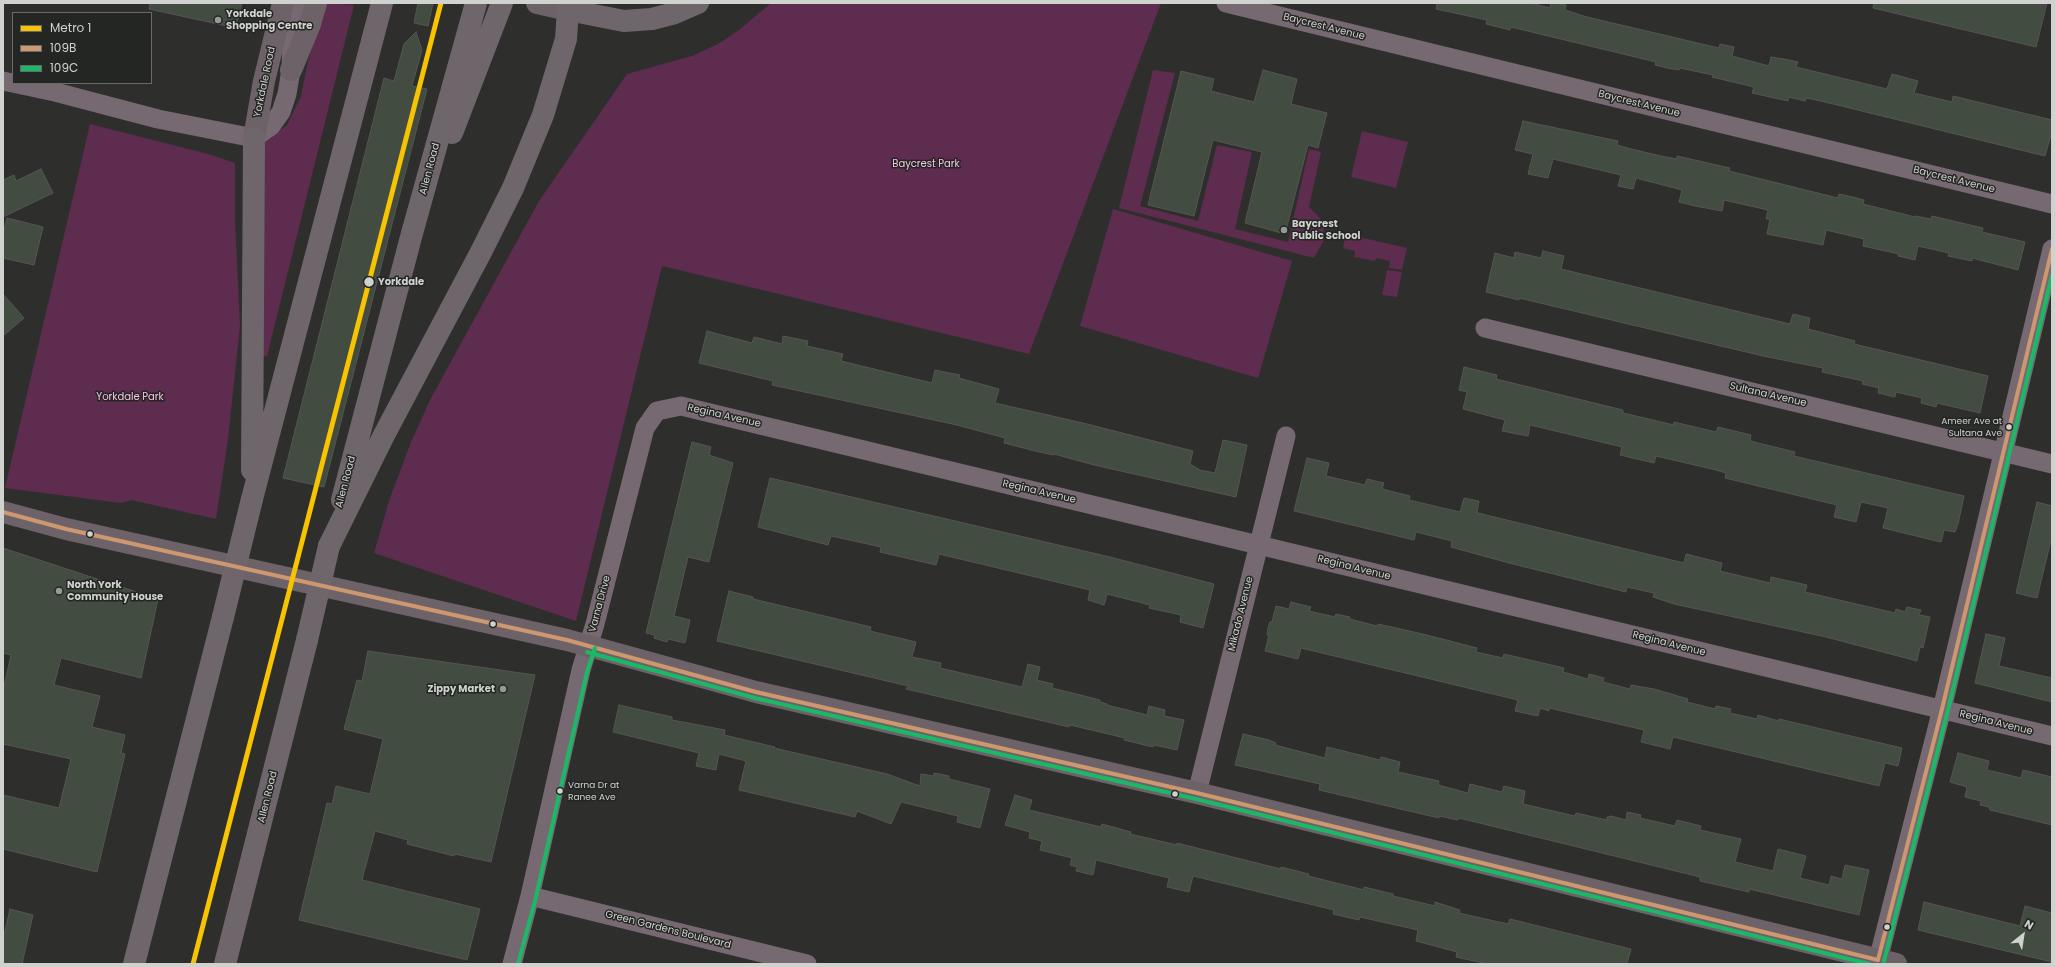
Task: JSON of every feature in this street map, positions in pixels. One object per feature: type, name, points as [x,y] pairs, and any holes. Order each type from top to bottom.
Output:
[{"type":"highway","name":"Allen Road","points":[[225,964],[307,640],[329,546],[411,237],[476,3]]},
{"type":"highway","points":[[411,237],[502,3]]},
{"type":"highway","points":[[329,546],[391,422],[481,252],[513,188],[543,114],[566,38],[568,7],[624,21],[652,19],[675,13],[698,3]]},
{"type":"highway","points":[[134,964],[252,499],[380,9]]},
{"type":"highway","points":[[252,499],[254,138]]},
{"type":"street","name":"Yorkdale Road","points":[[254,138],[264,81],[283,3]]},
{"type":"street","name":"Yorkdale Road","points":[[254,138],[270,126],[281,112],[287,94],[291,70],[292,34],[298,3]]},
{"type":"street","points":[[291,70],[310,24],[316,3]]},
{"type":"street","points":[[537,3],[568,7]]},
{"type":"street","name":"Baycrest Avenue","points":[[1226,3],[2052,204]]},
{"type":"street","points":[[17,84],[55,92],[158,119],[254,138]]},
{"type":"street","points":[[3,512],[66,529],[589,646],[756,692],[1197,792],[1884,963],[1942,710],[2052,249]]},
{"type":"street","name":"Sultana Avenue","points":[[1485,328],[2003,451],[2052,464]]},
{"type":"street","name":"Regina Avenue","points":[[657,412],[681,406],[2052,736]]},
{"type":"street","name":"Varna Drive","points":[[512,964],[530,896],[581,670],[589,646],[645,428],[657,412]]},
{"type":"street","name":"Mikado Avenue","points":[[1197,792],[1286,436]]},
{"type":"street","name":"Green Gardens Boulevard","points":[[530,896],[807,964]]},
{"type":"green space","points":[[324,3],[354,5],[267,356],[262,356],[264,141],[287,125],[301,96],[308,61]]},
{"type":"green space","name":"Baycrest Park","points":[[771,3],[1161,3],[1029,354],[662,266],[576,621],[374,553],[389,501],[411,442],[430,400],[539,201],[627,74],[692,56],[718,44],[739,30]]},
{"type":"green space","points":[[1153,70],[1175,73],[1140,206],[1198,221],[1217,145],[1252,152],[1235,229],[1288,242],[1309,149],[1321,152],[1309,207],[1321,219],[1324,226],[1323,242],[1314,258],[1119,208]]},
{"type":"green space","name":"Yorkdale Park","points":[[90,124],[212,155],[235,163],[235,220],[240,326],[228,439],[216,519],[131,500],[121,503],[5,488]]},
{"type":"green space","points":[[1362,131],[1408,142],[1396,188],[1351,177]]},
{"type":"green space","points":[[1113,209],[1292,261],[1258,378],[1080,326]]},
{"type":"green space","points":[[1346,234],[1407,248],[1402,270],[1389,268],[1390,261],[1376,258],[1375,261],[1354,257],[1355,251],[1343,248]]},
{"type":"green space","points":[[1387,270],[1402,272],[1397,297],[1382,295]]},
{"type":"building","name":"Yorkdale Shopping Centre","points":[[150,3],[242,3],[236,28],[149,9]]},
{"type":"building","points":[[418,3],[433,3],[428,26],[414,23]]},
{"type":"building","points":[[1437,3],[1530,3],[1550,8],[1551,3],[1566,5],[1565,10],[1587,17],[1719,48],[1720,44],[1734,47],[1732,56],[1769,66],[1771,57],[1784,59],[1798,62],[1796,67],[1887,89],[1892,74],[1918,81],[1914,93],[1952,102],[1953,96],[2052,120],[2052,131],[2045,156],[1821,101],[1806,98],[1805,101],[1789,97],[1788,101],[1752,93],[1754,87],[1712,77],[1713,75],[1680,68],[1679,70],[1667,68],[1655,65],[1656,62],[1511,27],[1510,30],[1486,24],[1487,20],[1436,9]]},
{"type":"building","points":[[1874,3],[2047,3],[2036,47],[1873,8]]},
{"type":"building","points":[[416,32],[422,50],[412,86],[427,89],[324,487],[283,478],[384,78],[394,81],[404,44]]},
{"type":"building","points":[[1263,70],[1297,79],[1291,104],[1327,113],[1318,148],[1308,145],[1285,234],[1245,223],[1262,152],[1213,140],[1194,216],[1148,205],[1181,71],[1214,79],[1211,91],[1254,102]]},
{"type":"building","points":[[1523,121],[1618,141],[1617,145],[1661,156],[1677,159],[1677,156],[1730,168],[1729,171],[1838,198],[1839,194],[1853,197],[1864,200],[1863,204],[1915,217],[1931,219],[1932,216],[1983,228],[1982,232],[2025,242],[2018,270],[1972,258],[1972,261],[1948,256],[1949,253],[1918,246],[1915,260],[1898,256],[1899,254],[1863,246],[1864,239],[1826,230],[1823,245],[1767,234],[1770,219],[1766,219],[1768,210],[1724,200],[1722,211],[1695,206],[1679,202],[1682,190],[1636,178],[1633,189],[1618,186],[1621,175],[1553,159],[1548,178],[1528,174],[1533,154],[1515,150]]},
{"type":"building","points":[[41,169],[53,193],[3,217],[3,180],[14,175],[16,181]]},
{"type":"building","points":[[7,218],[43,227],[34,265],[3,258],[3,234]]},
{"type":"building","points":[[1543,251],[1564,256],[1561,269],[1790,324],[1793,314],[1810,318],[1808,329],[1855,341],[1854,344],[1988,376],[1980,413],[1937,403],[1936,407],[1921,403],[1922,398],[1896,392],[1895,397],[1878,393],[1879,388],[1862,384],[1863,381],[1822,372],[1823,368],[1763,356],[1519,298],[1519,300],[1486,292],[1495,253],[1514,258],[1515,252],[1541,258]]},
{"type":"building","points":[[3,294],[24,318],[3,336]]},
{"type":"building","points":[[707,331],[752,343],[754,337],[782,344],[783,336],[808,341],[807,346],[843,354],[841,361],[932,383],[935,370],[960,375],[959,378],[999,389],[995,403],[1083,423],[1193,451],[1190,464],[1200,470],[1215,473],[1223,440],[1247,445],[1236,497],[1094,465],[1054,454],[1039,452],[1004,443],[1005,438],[957,425],[772,385],[773,381],[699,363]]},
{"type":"building","points":[[1464,367],[1497,375],[1496,379],[1623,410],[1623,413],[1674,425],[1674,422],[1716,432],[1718,427],[1751,435],[1750,441],[1795,452],[1794,456],[1964,496],[1958,524],[1955,532],[1944,530],[1941,542],[1883,528],[1888,508],[1861,502],[1856,522],[1834,517],[1837,505],[1725,478],[1726,473],[1716,470],[1656,456],[1654,463],[1620,455],[1622,447],[1530,425],[1528,436],[1502,431],[1505,420],[1463,409],[1467,392],[1459,390]]},
{"type":"building","points":[[692,442],[711,447],[709,455],[733,463],[709,562],[688,557],[674,616],[690,620],[685,643],[668,639],[667,642],[654,638],[655,635],[646,633]]},
{"type":"building","points":[[1307,458],[1329,463],[1326,476],[1365,485],[1367,479],[1384,483],[1382,489],[1410,496],[1409,500],[1460,512],[1464,498],[1479,501],[1478,513],[1684,563],[1686,554],[1722,563],[1720,571],[1770,583],[1771,577],[1807,585],[1805,592],[1895,613],[1896,609],[1905,612],[1907,607],[1921,610],[1919,615],[1930,617],[1923,648],[1920,647],[1917,661],[1826,637],[1674,604],[1653,597],[1654,593],[1627,587],[1626,592],[1509,563],[1451,547],[1452,541],[1416,532],[1414,540],[1294,511]]},
{"type":"building","points":[[770,478],[1110,557],[1214,584],[1203,628],[1180,622],[1181,615],[1149,608],[1150,605],[1107,594],[1104,605],[1088,600],[1090,590],[939,554],[936,565],[880,552],[881,547],[831,536],[828,545],[758,527]]},
{"type":"building","points":[[2037,502],[2052,506],[2052,536],[2037,598],[2016,593]]},
{"type":"building","points":[[3,548],[158,599],[141,678],[61,658],[54,685],[100,696],[92,727],[125,735],[121,753],[125,754],[97,872],[3,849],[3,795],[59,808],[71,759],[3,744],[3,691],[11,655],[3,653]]},
{"type":"building","points":[[729,591],[753,597],[753,599],[871,627],[870,631],[916,642],[912,657],[941,663],[940,668],[1022,687],[1028,664],[1040,667],[1037,680],[1053,684],[1052,688],[1100,700],[1100,702],[1107,705],[1147,715],[1149,706],[1165,710],[1164,716],[1184,720],[1177,750],[1154,745],[1153,747],[1124,740],[1125,738],[1070,725],[1069,727],[906,689],[908,686],[717,641]]},
{"type":"building","points":[[1291,602],[1311,607],[1309,611],[1335,617],[1336,614],[1350,617],[1350,619],[1377,626],[1378,624],[1477,648],[1476,652],[1503,658],[1504,654],[1564,668],[1563,672],[1588,679],[1589,674],[1604,678],[1603,682],[1630,689],[1631,685],[1654,689],[1688,699],[1687,702],[1715,709],[1716,706],[1731,709],[1730,713],[1757,719],[1758,715],[1779,721],[1779,719],[1902,748],[1898,766],[1885,763],[1879,786],[1673,737],[1670,749],[1641,742],[1644,730],[1549,708],[1549,711],[1540,708],[1538,716],[1515,711],[1518,700],[1301,648],[1298,659],[1265,651],[1269,635],[1267,635],[1268,628],[1270,622],[1272,622],[1276,606],[1289,609]]},
{"type":"building","points":[[1986,634],[2005,638],[1999,666],[2052,678],[2052,702],[1975,683]]},
{"type":"building","points":[[368,651],[535,675],[491,862],[455,854],[454,856],[407,844],[408,840],[375,831],[362,880],[480,909],[467,960],[299,920],[327,803],[332,804],[336,786],[370,794],[383,739],[344,729],[357,680],[362,681]]},
{"type":"building","points":[[619,705],[672,717],[672,720],[725,730],[724,735],[887,774],[920,786],[921,774],[934,776],[934,773],[949,776],[949,779],[990,789],[980,828],[957,822],[958,816],[901,802],[891,824],[857,811],[855,817],[739,790],[746,761],[719,754],[716,770],[696,766],[699,753],[613,732]]},
{"type":"building","points":[[1243,734],[1269,740],[1276,743],[1275,745],[1325,758],[1327,747],[1380,760],[1381,757],[1400,762],[1398,772],[1439,781],[1438,785],[1468,793],[1470,784],[1502,792],[1504,786],[1525,791],[1523,804],[1575,816],[1576,813],[1607,820],[1607,817],[1611,816],[1626,820],[1627,812],[1641,815],[1640,818],[1675,826],[1677,820],[1701,826],[1700,830],[1741,839],[1735,862],[1773,871],[1778,849],[1806,856],[1800,878],[1829,885],[1831,876],[1842,879],[1845,865],[1869,870],[1859,915],[1749,889],[1749,892],[1700,881],[1700,877],[1459,818],[1458,820],[1439,816],[1439,818],[1319,790],[1320,784],[1235,765]]},
{"type":"building","points":[[1958,753],[1989,761],[1987,770],[2021,778],[2023,770],[2052,777],[2052,825],[1990,810],[1989,807],[1980,805],[1981,801],[1965,797],[1967,787],[1950,782]]},
{"type":"building","points":[[1015,795],[1032,800],[1029,810],[1101,827],[1102,824],[1131,832],[1130,834],[1177,845],[1177,843],[1281,869],[1281,867],[1309,874],[1308,876],[1364,890],[1364,887],[1435,906],[1435,902],[1460,910],[1459,913],[1508,924],[1510,919],[1631,949],[1627,964],[1488,964],[1456,957],[1457,952],[1416,941],[1418,930],[1360,917],[1359,920],[1333,914],[1334,910],[1193,876],[1189,892],[1167,887],[1169,878],[1096,860],[1093,875],[1076,871],[1077,867],[1070,865],[1072,858],[1040,850],[1042,841],[1029,838],[1030,832],[1005,825]]},
{"type":"building","points":[[1924,902],[2020,926],[2025,906],[2052,913],[2052,962],[1918,930]]},
{"type":"building","points":[[10,909],[33,915],[22,964],[3,964],[3,940]]},
{"type":"metro line","name":"1","points":[[193,964],[441,3]]},
{"type":"transit line","name":"109B","points":[[1878,960],[1942,709],[2052,249]]},
{"type":"transit line","name":"109C","points":[[1884,961],[1948,710],[2052,275]]},
{"type":"transit line","name":"109B","points":[[3,512],[66,529],[567,640],[756,692],[1197,793],[1878,960]]},
{"type":"transit line","name":"109C","points":[[518,964],[536,897],[587,672],[595,648]]},
{"type":"transit line","name":"109C","points":[[587,652],[755,698],[1196,799],[1869,964]]},
{"type":"place","name":"Yorkdale Shopping Centre","points":[[218,20]]},
{"type":"place","name":"Baycrest Public School","points":[[1284,230]]},
{"type":"place","name":"Yorkdale","points":[[369,282]]},
{"type":"place","name":"Ameer Ave at Sultana Ave","points":[[2009,427]]},
{"type":"place","name":"North York Community House","points":[[59,591]]},
{"type":"place","name":"Zippy Market","points":[[503,689]]},
{"type":"place","name":"Varna Dr at Ranee Ave","points":[[560,791]]}]
